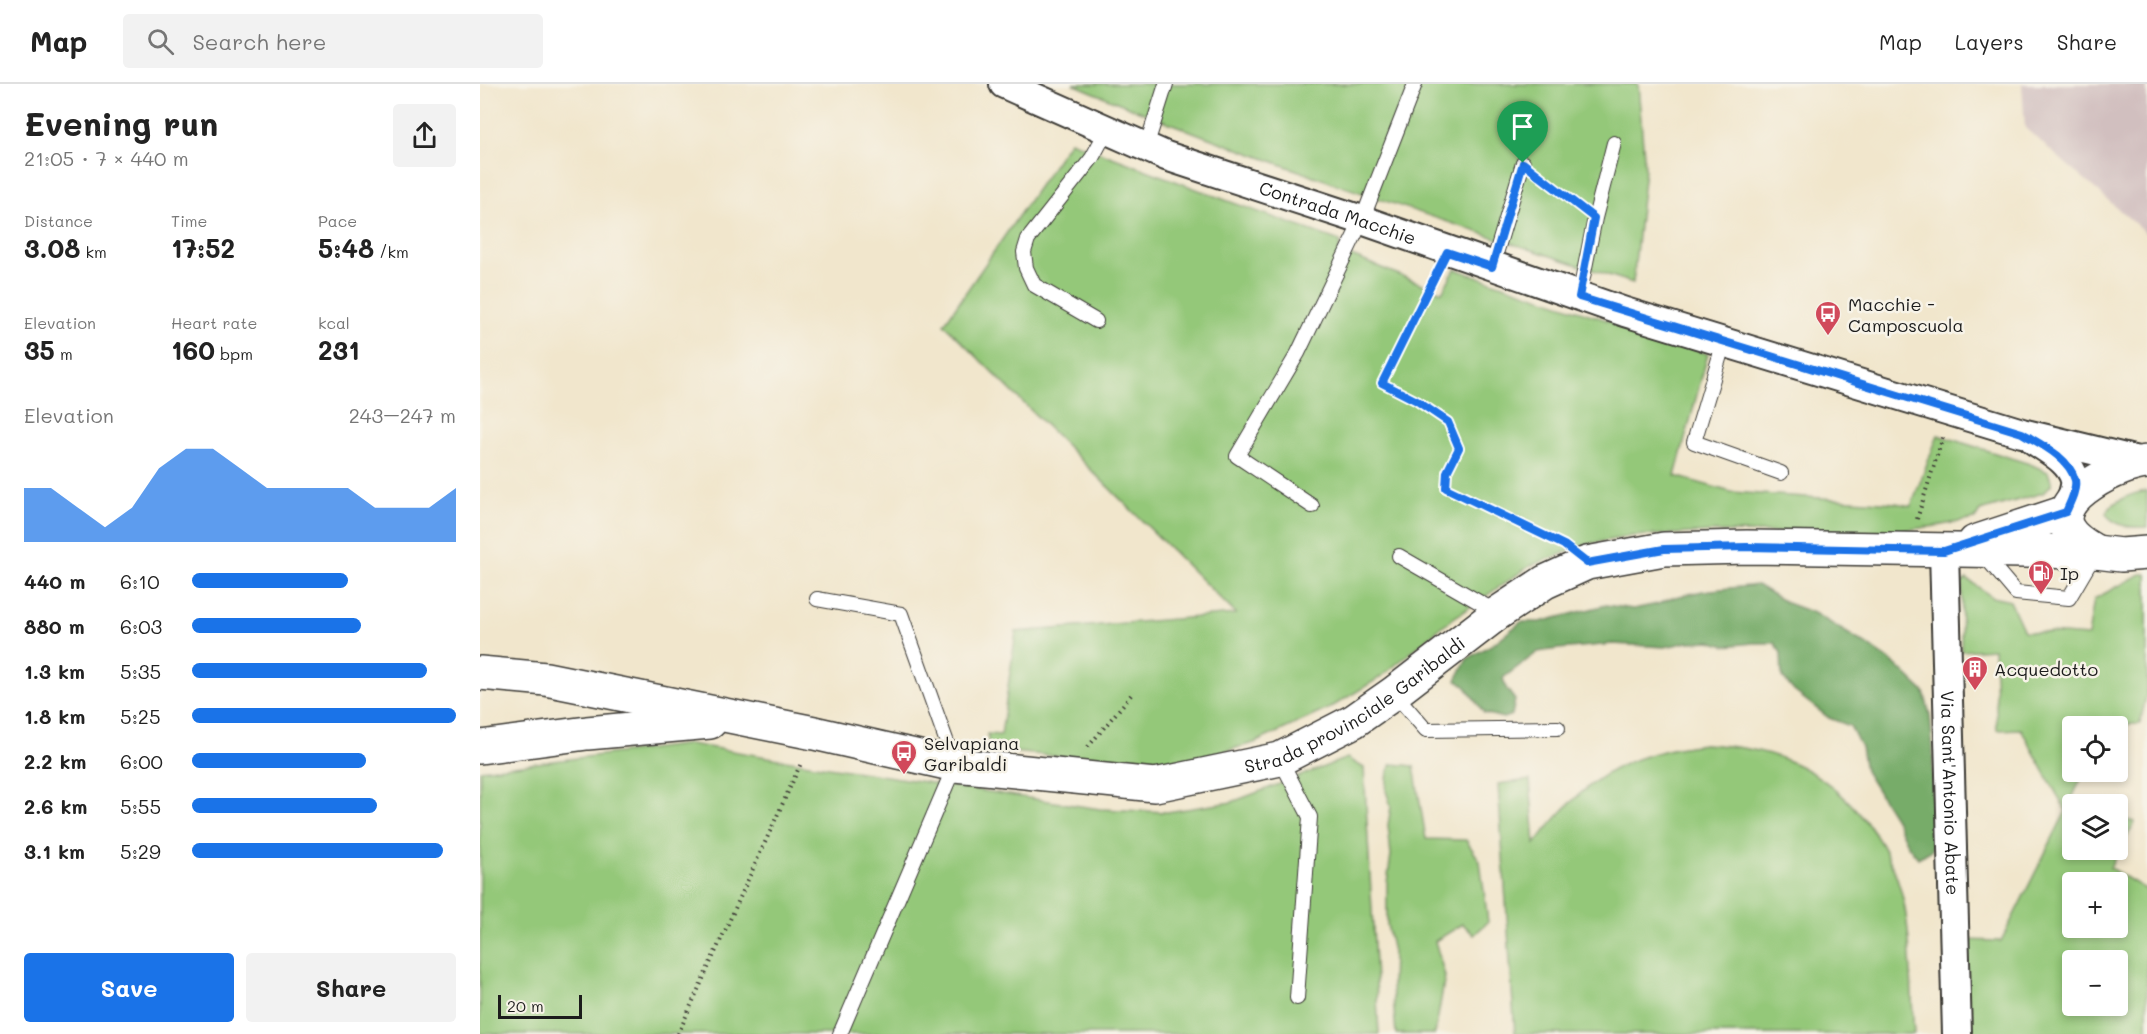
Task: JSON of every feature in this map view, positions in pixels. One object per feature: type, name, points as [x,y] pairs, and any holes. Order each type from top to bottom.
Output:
[{"type":"main road","points":[[2096,552],[2079,542],[2067,528],[2068,506],[2092,483],[2116,471],[2144,462]]},
{"type":"main road","name":"Strada provinciale Garibaldi","points":[[1944,551],[2068,506]]},
{"type":"main road","name":"Strada provinciale Garibaldi","points":[[480,673],[546,679],[748,719],[955,765],[1155,785],[1280,759],[1354,721],[1498,613],[1545,582],[1587,563],[1664,549],[1747,547],[2096,552],[2121,555],[2147,553]]},
{"type":"main road","name":"Strada provinciale Garibaldi","points":[[480,747],[587,733],[748,719]]},
{"type":"street","name":"Contrada Macchie","points":[[1004,84],[1166,156],[1362,220],[1579,297],[2022,433],[2144,462]]},
{"type":"street","name":"Contrada Macchie","points":[[2022,433],[2058,456],[2070,470],[2075,482],[2068,506]]},
{"type":"street","name":"Via Sant'Antonio Abate","points":[[1944,551],[1957,1034]]},
{"type":"lane","points":[[1146,147],[1166,84]]},
{"type":"lane","points":[[1312,506],[1237,456],[1298,353],[1362,220],[1414,84]]},
{"type":"lane","points":[[1096,321],[1034,285],[1026,268],[1024,252],[1028,238],[1092,158],[1107,130]]},
{"type":"lane","points":[[1579,297],[1594,218],[1614,143]]},
{"type":"lane","points":[[1492,267],[1523,163]]},
{"type":"lane","points":[[1724,342],[1694,442],[1781,473]]},
{"type":"lane","points":[[1979,550],[2016,593],[2069,598],[2096,552]]},
{"type":"lane","points":[[1399,556],[1498,613]]},
{"type":"lane","points":[[817,599],[901,614],[955,765],[840,1034]]},
{"type":"lane","points":[[1394,693],[1426,730],[1558,728]]},
{"type":"lane","points":[[1280,759],[1310,817],[1297,998]]},
{"type":"path","points":[[1523,163],[1594,218]]},
{"type":"path","points":[[1447,252],[1382,383],[1417,401],[1448,422],[1459,448],[1447,472],[1446,488],[1564,545],[1587,563]]},
{"type":"path","points":[[1907,550],[1951,411]]},
{"type":"path","points":[[1073,777],[1082,755],[1131,695]]},
{"type":"path","points":[[678,1034],[814,733]]},
{"type":"shaded area","points":[[2022,84],[2147,84],[2147,234],[2025,128]]},
{"type":"green space","points":[[1073,84],[1638,84],[1645,169],[1633,283],[1281,164]]},
{"type":"green space","points":[[1070,141],[1340,241],[1339,251],[1442,292],[1455,269],[1708,354],[1675,476],[1731,492],[1896,503],[1911,506],[1938,435],[2030,464],[2048,472],[2052,484],[2043,493],[1980,511],[1975,519],[1882,533],[1716,532],[1632,536],[1588,544],[1530,566],[1445,624],[1381,677],[1330,708],[1254,743],[1189,761],[1127,763],[990,750],[987,734],[1001,735],[1016,632],[1236,614],[944,324]]},
{"type":"green space","points":[[2147,491],[2147,527],[2125,526],[2115,522],[2106,514],[2113,505],[2124,498]]},
{"type":"green space","points":[[2141,574],[2147,574],[2147,692],[2140,724],[2128,724],[2128,716],[2062,716],[2062,782],[2080,782],[2074,794],[2062,794],[2062,804],[2021,729],[1997,730],[1994,649],[1961,651],[1962,582],[1967,579],[1992,597],[2010,601],[2024,631],[2088,636],[2094,599]]},
{"type":"green space","points":[[1757,585],[1787,603],[1814,613],[1872,648],[1896,665],[1924,692],[1930,715],[1933,749],[1932,850],[1918,858],[1907,844],[1894,817],[1865,771],[1861,747],[1850,726],[1829,718],[1794,691],[1782,677],[1781,653],[1775,643],[1725,646],[1711,641],[1688,642],[1665,647],[1613,644],[1538,652],[1503,678],[1506,688],[1515,700],[1512,715],[1503,718],[1484,713],[1466,687],[1456,680],[1467,659],[1493,644],[1521,622],[1540,622],[1606,605],[1633,609],[1703,591]]},
{"type":"green space","points":[[690,744],[1100,809],[1167,812],[1232,802],[1347,758],[1364,768],[1379,1034],[480,1034],[480,770]]},
{"type":"green space","points":[[1704,744],[1747,749],[1789,761],[1811,772],[1832,787],[1867,823],[1881,844],[1901,890],[1909,945],[1914,1034],[1515,1034],[1498,784],[1530,780],[1535,844],[1570,803],[1607,773],[1650,754]]},
{"type":"green space","points":[[1392,764],[1414,766],[1426,839],[1466,840],[1480,861],[1488,922],[1474,935],[1463,924],[1435,941],[1445,976],[1435,1034],[1396,1034],[1392,986],[1393,952],[1387,925],[1387,883],[1391,855],[1388,825],[1391,806],[1386,791],[1388,771]]},
{"type":"green space","points":[[2062,819],[2062,860],[2114,860],[2110,868],[2117,872],[2062,872],[2062,938],[2128,938],[2128,879],[2147,890],[2147,1034],[1965,1034],[1963,940],[2001,941]]},
{"type":"green space","points":[[2128,820],[2135,822],[2128,835]]},
{"type":"place","name":"Macchie - Camposcuola","points":[[1828,337]]},
{"type":"place","name":"Ip","points":[[2041,596]]},
{"type":"place","name":"Acquedotto","points":[[1975,692]]},
{"type":"place","name":"Selvapiana Garibaldi","points":[[904,776]]},
{"type":"route","points":[[1523,163],[1594,218],[1579,297],[2022,433],[2058,456],[2070,470],[2075,482],[2066,512],[1944,551],[1747,547],[1664,549],[1587,563],[1564,545],[1446,488],[1447,472],[1459,448],[1448,422],[1417,401],[1382,383],[1447,252],[1492,267],[1523,163]]}]
